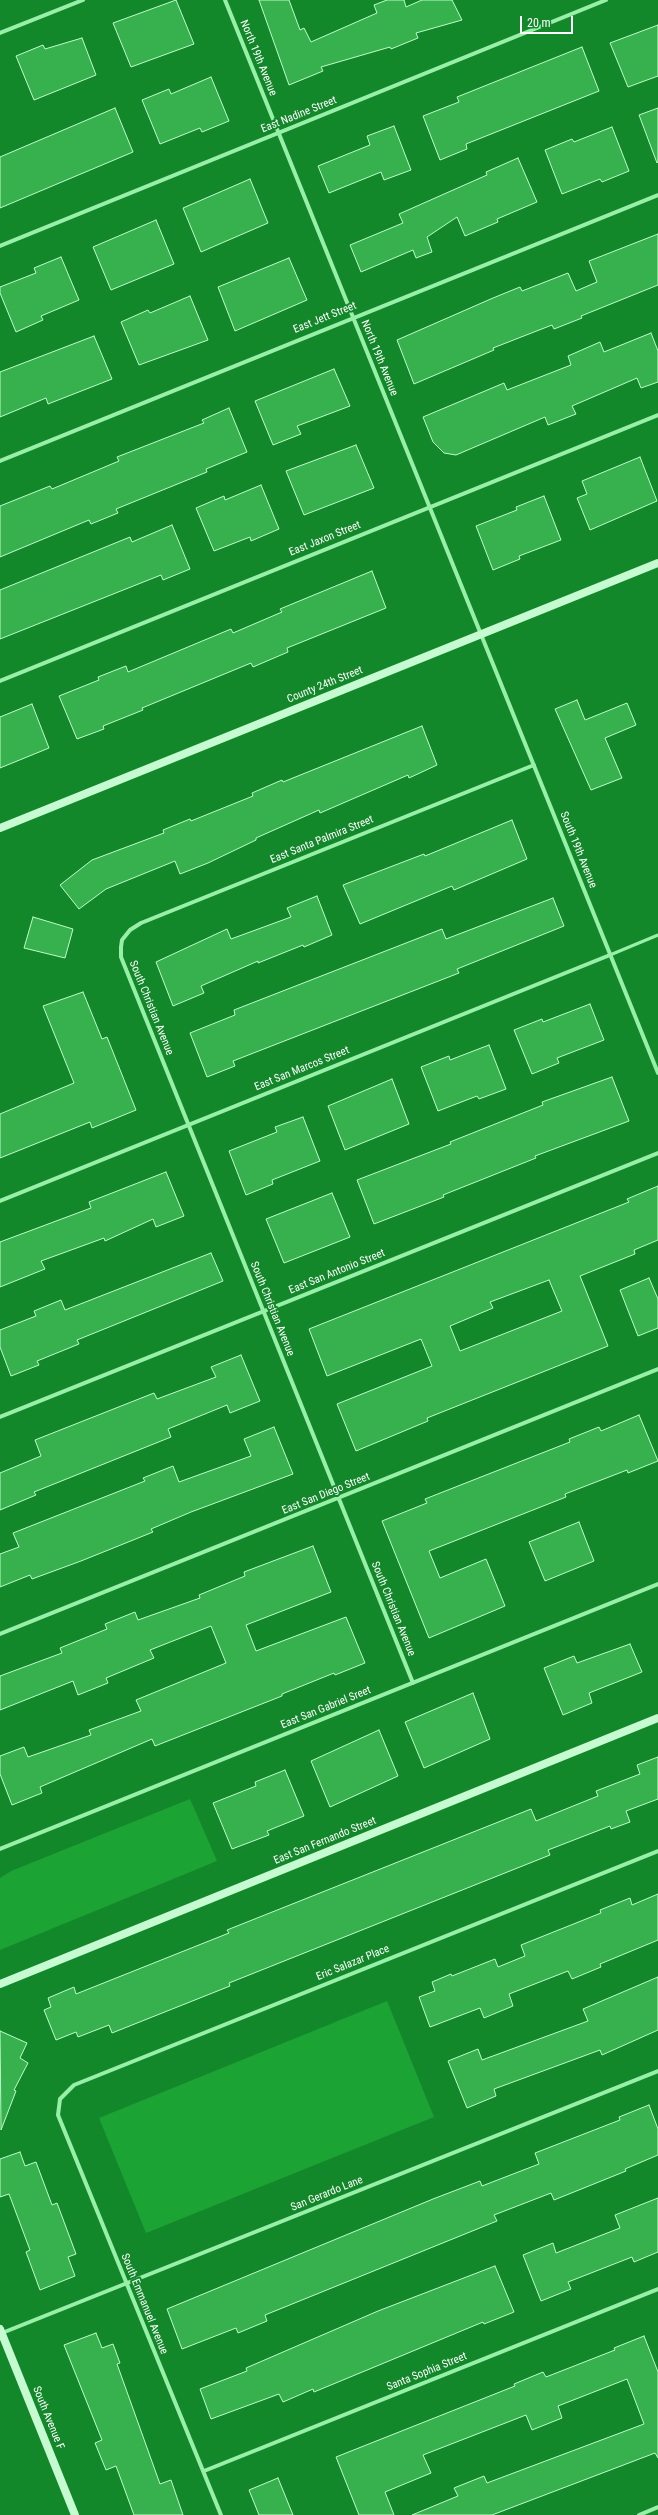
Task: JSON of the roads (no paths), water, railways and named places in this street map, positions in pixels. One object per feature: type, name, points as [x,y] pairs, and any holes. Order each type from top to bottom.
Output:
[{"type":"street","points":[[0,33],[83,0]]},
{"type":"street","name":"North 19th Avenue","points":[[224,0],[481,634]]},
{"type":"street","name":"East Nadine Street","points":[[0,246],[606,0]]},
{"type":"street","name":"East Jett Street","points":[[0,461],[353,317],[658,195]]},
{"type":"street","name":"East Jaxon Street","points":[[0,681],[658,414]]},
{"type":"street","name":"County 24th Street","points":[[0,828],[658,563]]},
{"type":"street","name":"South 19th Avenue","points":[[481,634],[658,1073]]},
{"type":"street","name":"East Santa Palmira Street","points":[[122,940],[130,930],[141,923],[534,765]]},
{"type":"street","name":"South Christian Avenue","points":[[122,940],[121,957],[413,1683]]},
{"type":"street","name":"East San Marcos Street","points":[[0,1201],[610,955]]},
{"type":"street","name":"East San Antonio Street","points":[[0,1417],[658,1153]]},
{"type":"street","name":"East San Diego Street","points":[[0,1634],[658,1369]]},
{"type":"street","name":"East San Gabriel Sreet","points":[[0,1849],[658,1584]]},
{"type":"street","name":"East San Fernando Street","points":[[0,1984],[658,1718]]},
{"type":"street","name":"Eric Salazar Place","points":[[60,2099],[74,2085],[658,1851]]},
{"type":"street","name":"San Gerardo Lane","points":[[1,2331],[126,2284],[658,2071]]},
{"type":"street","name":"South Emmanuel Avenue","points":[[60,2099],[58,2115],[222,2515]]},
{"type":"street","name":"Santa Sophia Street","points":[[204,2472],[658,2289]]},
{"type":"street","name":"South Avenue F","points":[[1,2331],[75,2515]]},
{"type":"street","points":[[639,2515],[658,2507]]},
{"type":"lane","points":[[610,955],[658,935]]}]
